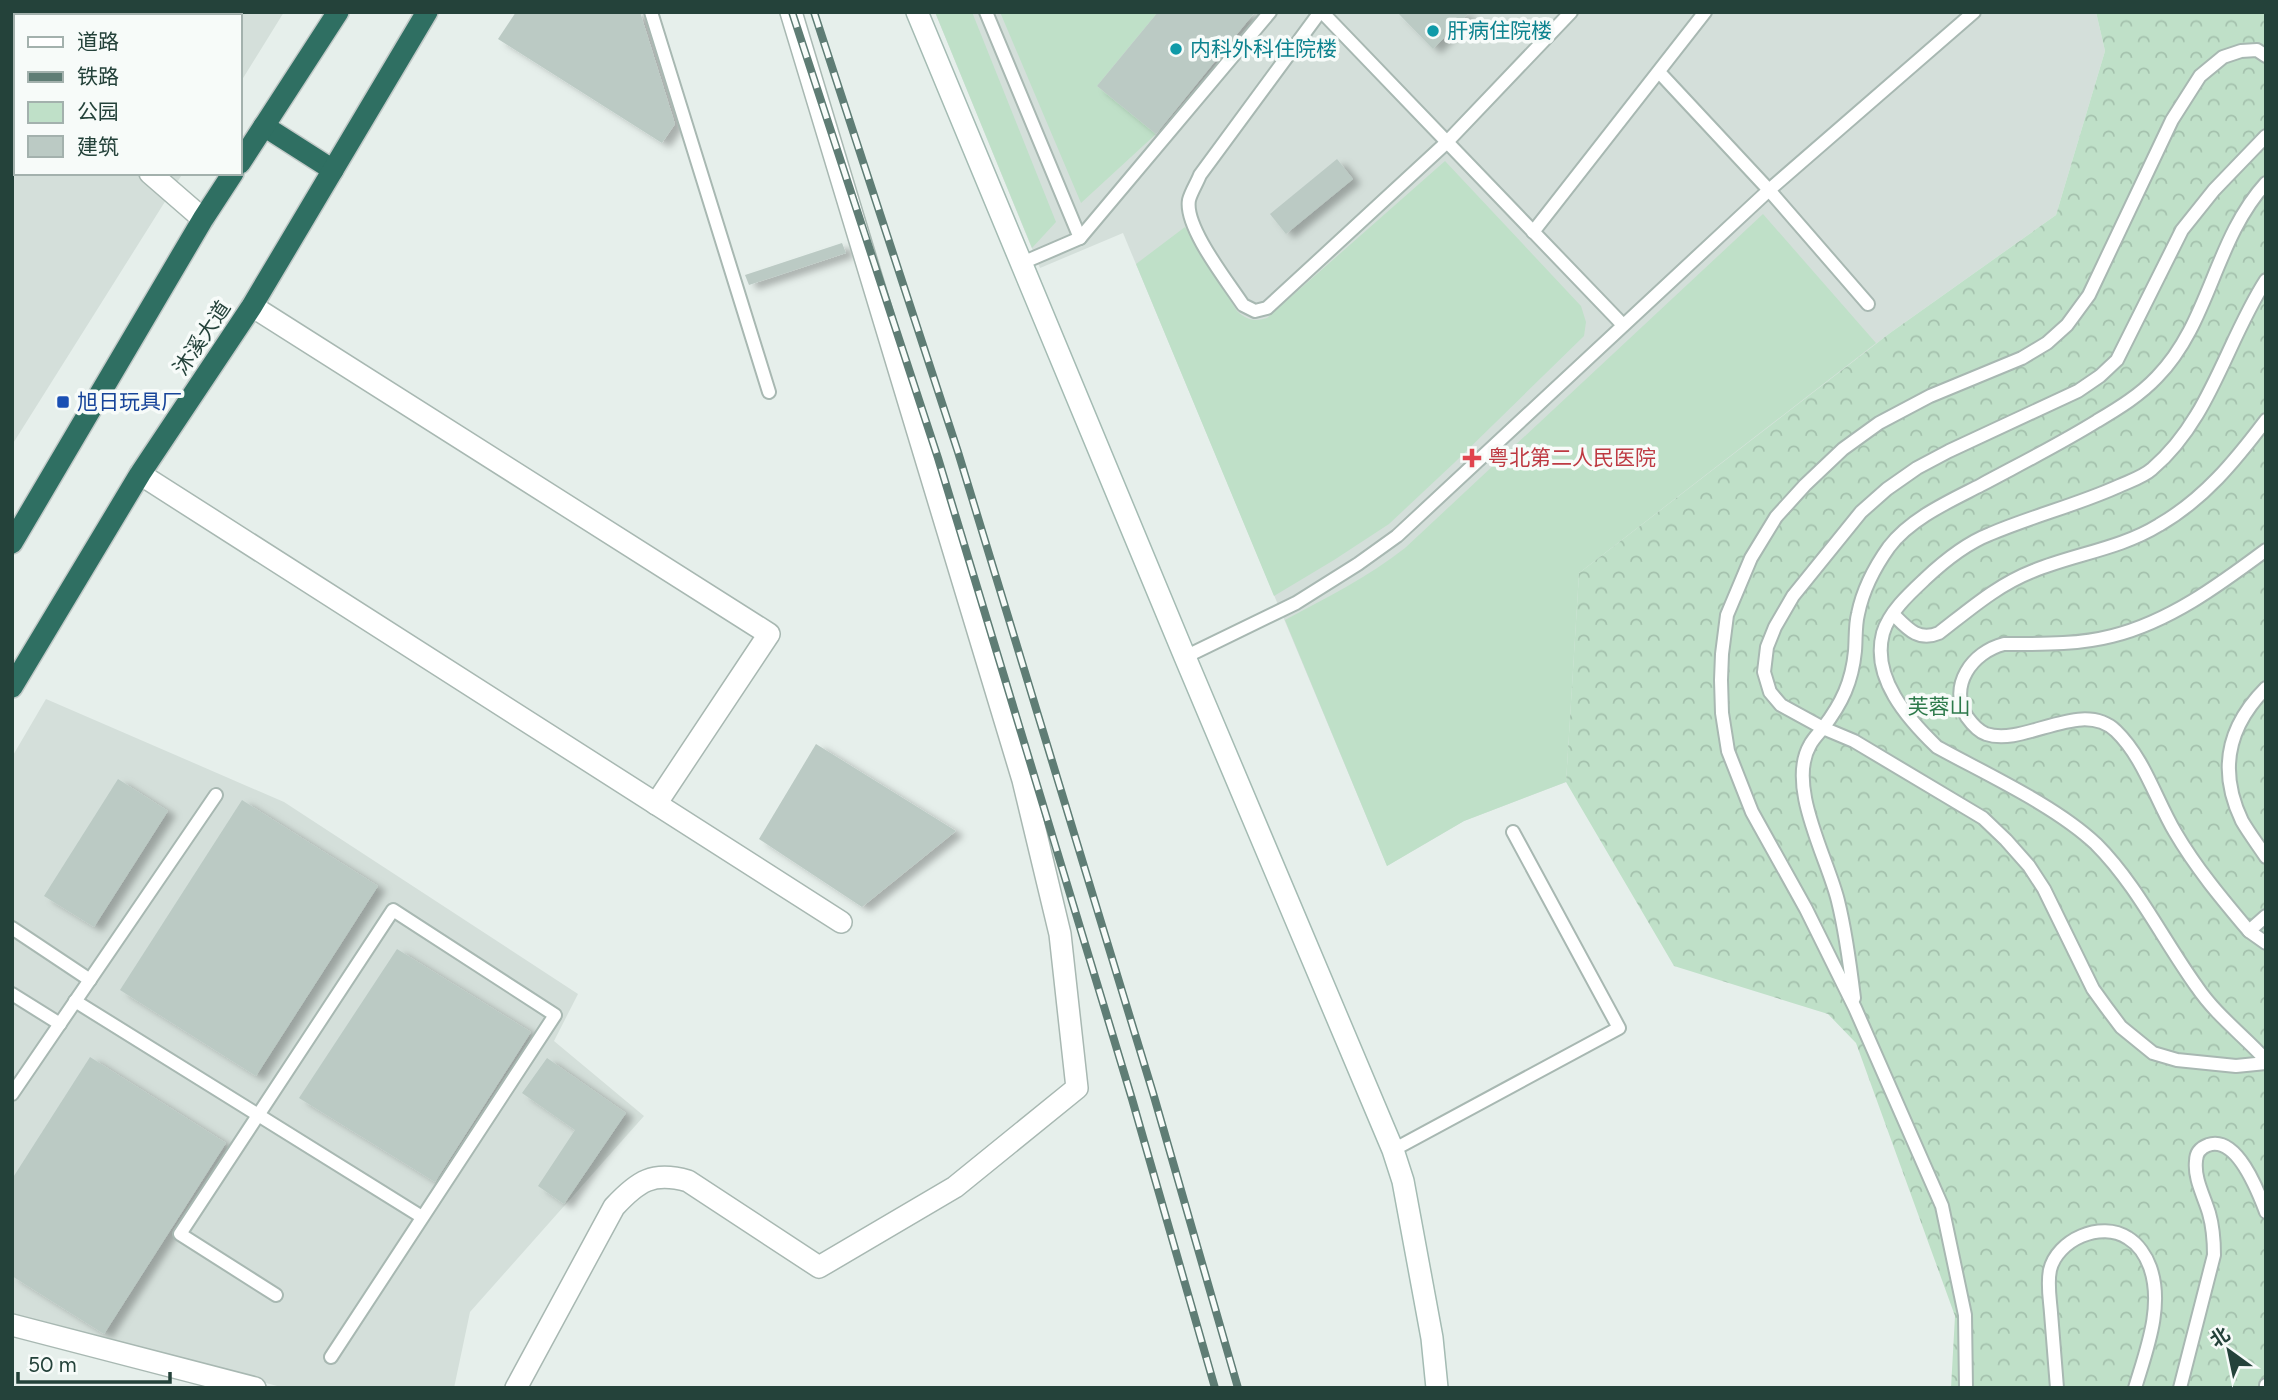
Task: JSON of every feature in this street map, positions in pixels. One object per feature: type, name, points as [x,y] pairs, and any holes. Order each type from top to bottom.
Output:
[{"type":"highway","points":[[242,158],[338,12]]},
{"type":"highway","name":"沐溪大道","points":[[12,687],[140,474],[252,306],[427,12]]},
{"type":"highway","points":[[264,126],[333,170]]},
{"type":"highway","points":[[12,543],[230,175]]},
{"type":"street","points":[[516,1388],[614,1207],[629,1190],[648,1180],[667,1175],[688,1181],[819,1266],[955,1187],[1077,1088],[1060,934],[1023,780],[791,12]]},
{"type":"street","points":[[917,12],[1393,1150],[1403,1181],[1432,1338],[1437,1388]]},
{"type":"street","points":[[152,175],[203,219]]},
{"type":"street","points":[[252,306],[769,634],[656,804]]},
{"type":"street","points":[[140,474],[841,922]]},
{"type":"street","points":[[12,1325],[255,1388]]},
{"type":"lane","points":[[651,12],[769,392]]},
{"type":"lane","points":[[986,12],[1080,238]]},
{"type":"lane","points":[[1021,263],[1080,238],[1270,12]]},
{"type":"lane","points":[[1570,12],[1446,143],[1267,308],[1255,311],[1243,305],[1195,231],[1190,217],[1189,200],[1200,175],[1321,12],[1446,143],[1623,325]]},
{"type":"lane","points":[[1533,232],[1705,12]]},
{"type":"lane","points":[[1185,657],[1296,603],[1397,536],[1769,190],[1974,12]]},
{"type":"lane","points":[[1966,1388],[1965,1315],[1942,1206],[1855,1009],[1806,909],[1752,812],[1728,751],[1722,713],[1721,654],[1727,615],[1751,558],[1776,517],[1843,449],[1879,423],[1930,396],[2022,358],[2067,325],[2089,295],[2172,120],[2200,76],[2223,57],[2241,51],[2257,50],[2266,56]]},
{"type":"lane","points":[[1659,72],[1769,190],[1868,304]]},
{"type":"lane","points":[[2266,135],[2214,190],[2182,230],[2117,360],[2078,391],[1949,451],[1917,468],[1887,489],[1861,512],[1793,596],[1775,627],[1764,672],[1770,692],[1781,705],[1794,714],[1854,741],[1983,818],[2006,840],[2029,866],[2044,889],[2093,989],[2121,1027],[2153,1053],[2178,1060],[2236,1066],[2266,1061]]},
{"type":"lane","points":[[1855,1009],[1849,955],[1838,900],[1804,793],[1802,774],[1809,745],[1840,706],[1849,683],[1855,654],[1857,617],[1864,591],[1891,544],[1915,522],[1947,502],[2071,437],[2131,400],[2159,376],[2203,305],[2219,259],[2238,219],[2266,183]]},
{"type":"lane","points":[[2266,280],[2246,315],[2203,405],[2187,431],[2167,455],[2148,472],[2114,489],[1986,535],[1961,551],[1932,573],[1894,614],[1883,632],[1881,651],[1892,694],[1919,730],[1937,747],[2073,824],[2096,845],[2125,879],[2198,989],[2217,1013],[2266,1061]]},
{"type":"lane","points":[[1894,614],[1912,632],[1930,637],[2001,586],[2032,571],[2091,553],[2158,526],[2211,486],[2231,466],[2266,420]]},
{"type":"lane","points":[[2266,550],[2204,594],[2139,628],[2066,643],[2004,643],[1996,646],[1965,671],[1960,691],[1960,701],[1969,720],[1986,734],[2013,734],[2071,720],[2104,723],[2115,730],[2142,766],[2159,804],[2198,869],[2249,931],[2266,943]]},
{"type":"lane","points":[[2266,688],[2251,702],[2241,719],[2228,760],[2228,783],[2235,802],[2243,822],[2266,857]]},
{"type":"lane","points":[[12,1094],[216,795]]},
{"type":"lane","points":[[1393,1150],[1619,1028],[1513,832]]},
{"type":"lane","points":[[276,1294],[180,1234],[393,910],[555,1015],[331,1357]]},
{"type":"lane","points":[[2249,931],[2266,916]]},
{"type":"lane","points":[[12,928],[90,979]]},
{"type":"lane","points":[[12,994],[60,1024]]},
{"type":"lane","points":[[75,1001],[422,1217]]},
{"type":"lane","points":[[2180,1388],[2214,1255],[2214,1236],[2195,1168],[2198,1152],[2212,1144],[2229,1148],[2250,1174],[2266,1212]]},
{"type":"lane","points":[[2057,1388],[2049,1291],[2050,1270],[2056,1257],[2069,1242],[2085,1234],[2105,1231],[2127,1237],[2142,1252],[2151,1269],[2153,1318],[2149,1342],[2135,1388]]},
{"type":"shaded area","points":[[12,12],[284,12],[242,80],[242,14],[14,14],[14,175],[182,175],[12,445]]},
{"type":"shaded area","name":"粤北第二人民医院","points":[[935,12],[2096,12],[2105,51],[2056,215],[1890,333],[1579,573],[1566,782],[1464,821],[1387,866],[1123,233],[1040,268]]},
{"type":"shaded area","points":[[46,699],[284,802],[578,994],[554,1041],[644,1116],[470,1312],[454,1388],[285,1388],[12,1317],[12,757]]},
{"type":"green space","points":[[935,12],[972,12],[1056,222],[1032,248]]},
{"type":"green space","points":[[1000,12],[1158,12],[1097,86],[1156,134],[1081,203]]},
{"type":"green space","name":"芙蓉山","points":[[2096,12],[2266,12],[2266,1388],[1951,1388],[1955,1316],[1856,1043],[1828,1014],[1674,966],[1566,782],[1579,573],[1890,333],[2056,215],[2105,51]]},
{"type":"green space","points":[[1445,161],[1581,306],[1586,322],[1584,336],[1389,524],[1274,596],[1136,264],[1185,227],[1237,311],[1251,319],[1267,318]]},
{"type":"green space","points":[[1763,214],[1876,343],[1579,573],[1566,782],[1464,821],[1387,866],[1285,620],[1362,578],[1405,548]]},
{"type":"building","points":[[516,12],[640,12],[675,124],[662,143],[498,39]]},
{"type":"building","name":"内科外科住院楼","points":[[1158,12],[1255,12],[1156,134],[1097,86]]},
{"type":"building","name":"肝病住院楼","points":[[1397,12],[1470,12],[1433,49]]},
{"type":"building","points":[[1337,159],[1353,179],[1286,234],[1270,214]]},
{"type":"building","points":[[842,243],[846,253],[749,285],[745,275]]},
{"type":"building","points":[[816,744],[956,831],[862,907],[759,839]]},
{"type":"building","points":[[118,779],[168,811],[94,927],[44,896]]},
{"type":"building","points":[[242,800],[378,886],[256,1076],[120,990]]},
{"type":"building","points":[[397,949],[531,1032],[435,1182],[299,1098]]},
{"type":"building","points":[[90,1057],[226,1143],[104,1334],[12,1276],[12,1179]]},
{"type":"building","points":[[547,1058],[626,1113],[564,1204],[538,1186],[575,1130],[522,1093]]},
{"type":"railway","points":[[792,12],[938,458],[1132,1099],[1215,1388]]},
{"type":"railway","points":[[814,12],[958,452],[1153,1093],[1238,1388]]},
{"type":"place","name":"肝病住院楼","points":[[1433,31]]},
{"type":"place","name":"内科外科住院楼","points":[[1176,49]]},
{"type":"place","name":"旭日玩具厂","points":[[63,402]]},
{"type":"place","name":"粤北第二人民医院","points":[[1472,458]]}]
